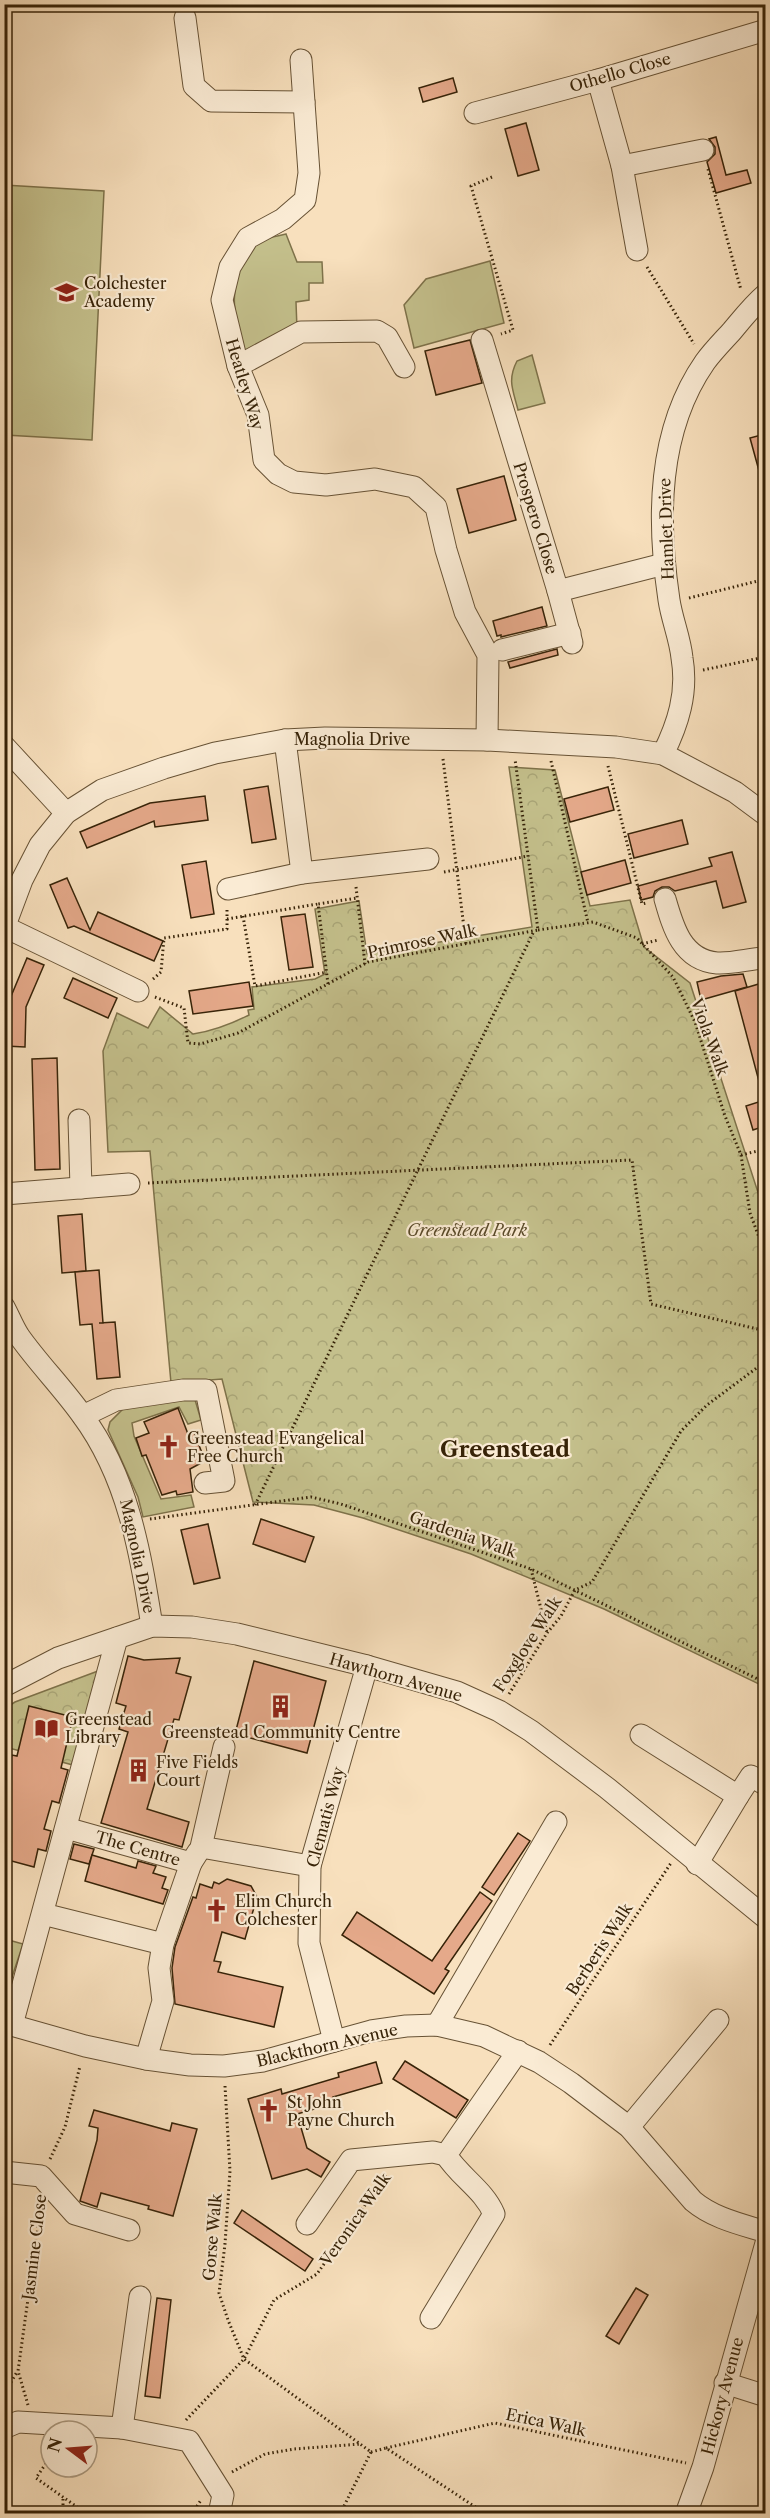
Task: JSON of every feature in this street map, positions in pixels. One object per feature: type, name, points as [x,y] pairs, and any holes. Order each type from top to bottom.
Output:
[{"type":"street","points":[[185,18],[194,86],[211,101],[304,102]]},
{"type":"street","name":"Othello Close","points":[[475,113],[598,80],[765,30]]},
{"type":"street","name":"Heatley Way","points":[[301,60],[309,173],[305,200],[284,219],[248,238],[230,267],[222,300],[238,366],[258,415],[264,460],[278,474],[294,482],[326,485],[375,479],[414,487],[436,507],[446,550],[465,612],[488,655],[487,740]]},
{"type":"street","points":[[598,80],[622,166],[637,250]]},
{"type":"street","points":[[622,166],[703,150]]},
{"type":"street","name":"Hamlet Drive","points":[[663,754],[674,733],[683,698],[683,659],[664,564],[662,515],[664,464],[679,412],[705,363],[765,294]]},
{"type":"street","points":[[238,366],[301,332],[377,332],[387,337],[404,367]]},
{"type":"street","name":"Prospero Close","points":[[482,340],[558,591],[664,564]]},
{"type":"street","points":[[502,650],[571,638],[558,591]]},
{"type":"street","points":[[285,740],[302,873]]},
{"type":"street","name":"Magnolia Drive","points":[[5,927],[22,880],[40,845],[66,813],[102,790],[164,768],[215,753],[285,740],[487,740],[611,747],[663,754],[735,792],[765,815]]},
{"type":"street","points":[[4,746],[66,813]]},
{"type":"street","points":[[228,889],[302,873],[428,859]]},
{"type":"street","points":[[665,899],[674,930],[687,950],[701,960],[718,963],[765,956]]},
{"type":"street","points":[[5,927],[138,991]]},
{"type":"street","points":[[79,1120],[81,1188]]},
{"type":"street","points":[[4,1194],[129,1184]]},
{"type":"street","name":"Magnolia Drive","points":[[4,1307],[18,1335],[83,1416],[110,1462],[125,1495],[133,1523],[142,1559],[152,1626]]},
{"type":"street","points":[[83,1416],[116,1400],[183,1390],[206,1390],[224,1481],[205,1484]]},
{"type":"street","name":"Hawthorn Avenue","points":[[4,1686],[58,1658],[152,1626],[192,1626],[237,1634],[367,1666],[457,1692],[498,1711],[531,1731],[597,1781],[765,1918]]},
{"type":"street","points":[[8,2024],[44,1909],[117,1638]]},
{"type":"street","name":"Clematis Way","points":[[334,2041],[309,1943],[310,1866],[367,1666]]},
{"type":"street","points":[[641,1736],[738,1796]]},
{"type":"street","points":[[146,2059],[163,2001],[159,1968],[163,1944],[196,1855],[224,1747]]},
{"type":"street","points":[[698,1864],[751,1776],[765,1785]]},
{"type":"street","points":[[437,2025],[556,1822]]},
{"type":"street","name":"The Centre","points":[[66,1828],[196,1855],[310,1866]]},
{"type":"street","points":[[44,1909],[163,1944]]},
{"type":"street","points":[[629,2127],[718,2020]]},
{"type":"street","name":"Blackthorn Avenue","points":[[8,2024],[85,2046],[146,2059],[190,2065],[224,2066],[263,2061],[382,2030],[437,2025],[484,2036],[539,2062],[571,2082],[629,2127],[703,2210],[765,2232]]},
{"type":"street","points":[[430,2318],[494,2214],[488,2200],[453,2166],[446,2155],[518,2051]]},
{"type":"street","name":"Veronica Walk","points":[[307,2224],[351,2160],[432,2152],[446,2155]]},
{"type":"street","name":"Jasmine Close","points":[[4,2172],[41,2176]]},
{"type":"street","points":[[41,2176],[75,2214],[129,2230]]},
{"type":"street","name":"Hickory Avenue","points":[[686,2514],[703,2467],[765,2243]]},
{"type":"street","points":[[122,2428],[140,2297]]},
{"type":"street","points":[[725,2383],[765,2397]]},
{"type":"street","points":[[4,2428],[18,2422],[122,2428],[189,2441],[223,2495],[219,2514]]},
{"type":"path","points":[[703,150],[748,313]]},
{"type":"path","points":[[482,340],[513,330],[471,186],[492,177]]},
{"type":"path","points":[[637,250],[705,363]]},
{"type":"path","points":[[670,603],[765,579]]},
{"type":"path","points":[[683,674],[765,657]]},
{"type":"path","points":[[441,739],[466,944]]},
{"type":"path","points":[[255,1505],[416,1170],[536,931],[512,743]]},
{"type":"path","points":[[550,744],[551,766],[588,923]]},
{"type":"path","points":[[611,747],[608,768],[642,904],[665,899]]},
{"type":"path","points":[[354,867],[365,964]]},
{"type":"path","points":[[138,991],[161,972],[164,938],[227,929],[228,889]]},
{"type":"path","points":[[227,919],[357,898]]},
{"type":"path","points":[[318,904],[328,984]]},
{"type":"path","points":[[243,916],[255,986],[327,972]]},
{"type":"path","name":"Viola Walk","points":[[536,931],[593,922],[637,938],[673,976],[695,1022],[725,1116],[741,1155],[750,1213],[765,1254]]},
{"type":"path","name":"Primrose Walk","points":[[138,991],[184,1008],[188,1043],[200,1044],[238,1033],[365,964],[536,931]]},
{"type":"path","points":[[741,1155],[765,1149]]},
{"type":"path","points":[[129,1184],[632,1160],[651,1304],[765,1331]]},
{"type":"path","points":[[575,1590],[592,1582],[681,1431],[707,1405],[765,1361]]},
{"type":"path","name":"Gardenia Walk","points":[[133,1523],[166,1515],[311,1497],[340,1504],[531,1569],[765,1683]]},
{"type":"path","points":[[531,1569],[548,1633]]},
{"type":"path","name":"Foxglove Walk","points":[[498,1711],[561,1616],[575,1590]]},
{"type":"path","name":"Berberis Walk","points":[[539,2062],[680,1849]]},
{"type":"path","points":[[41,2176],[65,2127],[85,2046]]},
{"type":"path","name":"Gorse Walk","points":[[224,2066],[230,2171],[219,2293],[244,2359]]},
{"type":"path","name":"Veronica Walk","points":[[170,2437],[244,2359],[274,2300],[316,2274],[395,2163],[393,2156]]},
{"type":"path","name":"Jasmine Close","points":[[34,2424],[18,2371],[43,2193],[41,2176]]},
{"type":"path","points":[[244,2359],[371,2452],[340,2514]]},
{"type":"path","points":[[4,2394],[18,2371]]},
{"type":"path","name":"Erica Walk","points":[[371,2452],[495,2423],[703,2467]]},
{"type":"path","points":[[192,2514],[214,2482],[265,2454],[294,2449],[361,2444]]},
{"type":"path","points":[[386,2448],[483,2512]]},
{"type":"path","points":[[39,2474],[36,2478],[87,2514]]},
{"type":"path","points":[[63,2498],[63,2514]]},
{"type":"green space","points":[[4,185],[104,191],[92,440],[5,435]]},
{"type":"green space","points":[[286,234],[297,262],[322,262],[323,283],[309,283],[309,300],[296,302],[297,329],[244,353],[238,330],[234,295],[239,272],[247,255],[257,244]]},
{"type":"green space","points":[[490,261],[504,323],[414,348],[404,305],[426,279]]},
{"type":"green space","points":[[532,355],[545,403],[518,410],[512,385],[512,374],[517,361]]},
{"type":"green space","name":"Greenstead Park","points":[[509,767],[555,770],[590,906],[630,900],[644,947],[690,983],[765,1214],[765,1687],[604,1609],[471,1554],[363,1518],[314,1505],[253,1502],[222,1379],[171,1383],[150,1151],[108,1152],[103,1051],[117,1013],[148,1028],[160,1007],[193,1034],[222,1027],[249,1015],[248,1010],[254,1009],[252,987],[315,979],[325,974],[315,909],[359,901],[367,954],[532,927]]},
{"type":"green space","points":[[193,1393],[201,1420],[188,1424],[179,1407],[132,1423],[134,1436],[161,1499],[191,1495],[194,1507],[143,1517],[138,1497],[108,1430],[110,1422],[124,1408]]},
{"type":"green space","points":[[98,1671],[73,1765],[5,1747],[4,1709],[15,1702]]},
{"type":"green space","points":[[5,1939],[23,1944],[5,1994]]},
{"type":"building","points":[[453,78],[457,92],[423,102],[419,88]]},
{"type":"building","points":[[526,123],[539,170],[518,176],[505,129]]},
{"type":"building","points":[[716,137],[726,175],[747,170],[751,183],[716,193],[707,162],[715,154],[715,147],[709,139]]},
{"type":"building","points":[[470,340],[482,383],[436,395],[425,351]]},
{"type":"building","points":[[765,434],[765,477],[761,478],[750,438]]},
{"type":"building","points":[[504,476],[516,520],[469,533],[457,489]]},
{"type":"building","points":[[542,607],[547,626],[497,636],[493,621]]},
{"type":"building","points":[[557,649],[558,655],[510,668],[508,662]]},
{"type":"building","points":[[268,786],[276,839],[252,843],[244,790]]},
{"type":"building","points":[[608,787],[614,810],[570,822],[564,799]]},
{"type":"building","points":[[205,796],[208,820],[155,827],[154,821],[87,848],[80,832],[150,803]]},
{"type":"building","points":[[682,820],[688,844],[634,858],[628,834]]},
{"type":"building","points":[[732,852],[746,902],[723,908],[716,881],[675,891],[669,887],[662,887],[655,891],[653,897],[641,900],[638,886],[712,866],[709,858]]},
{"type":"building","points":[[625,860],[631,883],[587,895],[581,872]]},
{"type":"building","points":[[206,861],[214,914],[191,918],[182,865]]},
{"type":"building","points":[[67,878],[90,930],[98,912],[163,941],[154,961],[74,926],[68,928],[50,885]]},
{"type":"building","points":[[305,914],[313,967],[289,970],[281,917]]},
{"type":"building","points":[[27,958],[44,965],[26,1007],[25,1047],[5,1046],[7,1006]]},
{"type":"building","points":[[743,974],[747,987],[701,1000],[697,982]]},
{"type":"building","points":[[73,978],[117,998],[108,1018],[64,998]]},
{"type":"building","points":[[249,982],[253,1006],[193,1014],[189,991]]},
{"type":"building","points":[[762,983],[765,995],[765,1089],[761,1089],[735,991]]},
{"type":"building","points":[[57,1058],[60,1169],[35,1170],[32,1059]]},
{"type":"building","points":[[765,1100],[765,1126],[753,1130],[746,1106]]},
{"type":"building","points":[[82,1214],[86,1271],[62,1273],[58,1216]]},
{"type":"building","points":[[99,1270],[103,1323],[115,1322],[120,1377],[97,1379],[92,1324],[80,1325],[75,1272]]},
{"type":"building","name":"Greenstead Evangelical Free Church","points":[[178,1408],[188,1434],[194,1432],[205,1461],[190,1469],[193,1492],[177,1495],[176,1491],[162,1495],[146,1455],[142,1456],[136,1438],[149,1433],[144,1422]]},
{"type":"building","points":[[261,1519],[314,1537],[305,1562],[253,1544]]},
{"type":"building","points":[[208,1524],[220,1578],[194,1584],[181,1530]]},
{"type":"building","name":"Five Fields Court","points":[[128,1656],[144,1660],[180,1658],[176,1673],[191,1677],[179,1720],[174,1719],[147,1809],[189,1822],[182,1847],[101,1823],[128,1732],[119,1729],[126,1706],[116,1703]]},
{"type":"building","name":"Greenstead Community Centre","points":[[254,1661],[326,1681],[307,1753],[235,1734]]},
{"type":"building","points":[[29,1706],[73,1717],[61,1768],[68,1770],[59,1803],[52,1801],[44,1829],[51,1831],[46,1851],[38,1849],[34,1867],[4,1859],[4,1781],[12,1755],[17,1756]]},
{"type":"building","points":[[518,1833],[530,1841],[494,1895],[482,1887]]},
{"type":"building","points":[[74,1844],[94,1849],[89,1864],[70,1859]]},
{"type":"building","points":[[92,1855],[136,1868],[138,1861],[156,1866],[153,1873],[166,1877],[162,1888],[168,1890],[163,1904],[85,1881]]},
{"type":"building","points":[[227,1879],[251,1886],[257,1897],[245,1939],[222,1932],[214,1961],[221,1962],[218,1972],[283,1987],[274,2027],[175,2004],[172,1968],[175,1947],[193,1897],[196,1898],[200,1884],[212,1888],[214,1882],[219,1884]]},
{"type":"building","points":[[480,1892],[492,1901],[445,1969],[449,1971],[434,1994],[342,1935],[357,1912],[432,1961]]},
{"type":"building","points":[[405,2061],[468,2100],[456,2118],[393,2079]]},
{"type":"building","points":[[376,2062],[382,2083],[333,2097],[335,2103],[297,2114],[307,2148],[330,2162],[321,2177],[307,2169],[272,2179],[248,2099],[281,2089],[282,2094],[339,2077],[338,2073]]},
{"type":"building","points":[[94,2110],[170,2131],[172,2123],[197,2129],[173,2216],[148,2209],[149,2206],[101,2193],[97,2207],[80,2201],[97,2140],[98,2128],[89,2126]]},
{"type":"building","points":[[242,2210],[313,2259],[305,2271],[234,2223]]},
{"type":"building","points":[[636,2288],[648,2295],[619,2344],[606,2336]]},
{"type":"building","points":[[157,2298],[171,2300],[160,2398],[145,2396]]},
{"type":"place","name":"Colchester Academy","points":[[66,292]]},
{"type":"place","name":"Greenstead Evangelical Free Church","points":[[169,1447]]},
{"type":"place","name":"Greenstead Community Centre","points":[[281,1707]]},
{"type":"place","name":"Greenstead Library","points":[[47,1728]]},
{"type":"place","name":"Five Fields Court","points":[[138,1771]]},
{"type":"place","name":"Elim Church Colchester","points":[[217,1910]]},
{"type":"place","name":"St John Payne Church","points":[[269,2111]]},
{"type":"district","name":"Greenstead","points":[[505,1449]]}]
